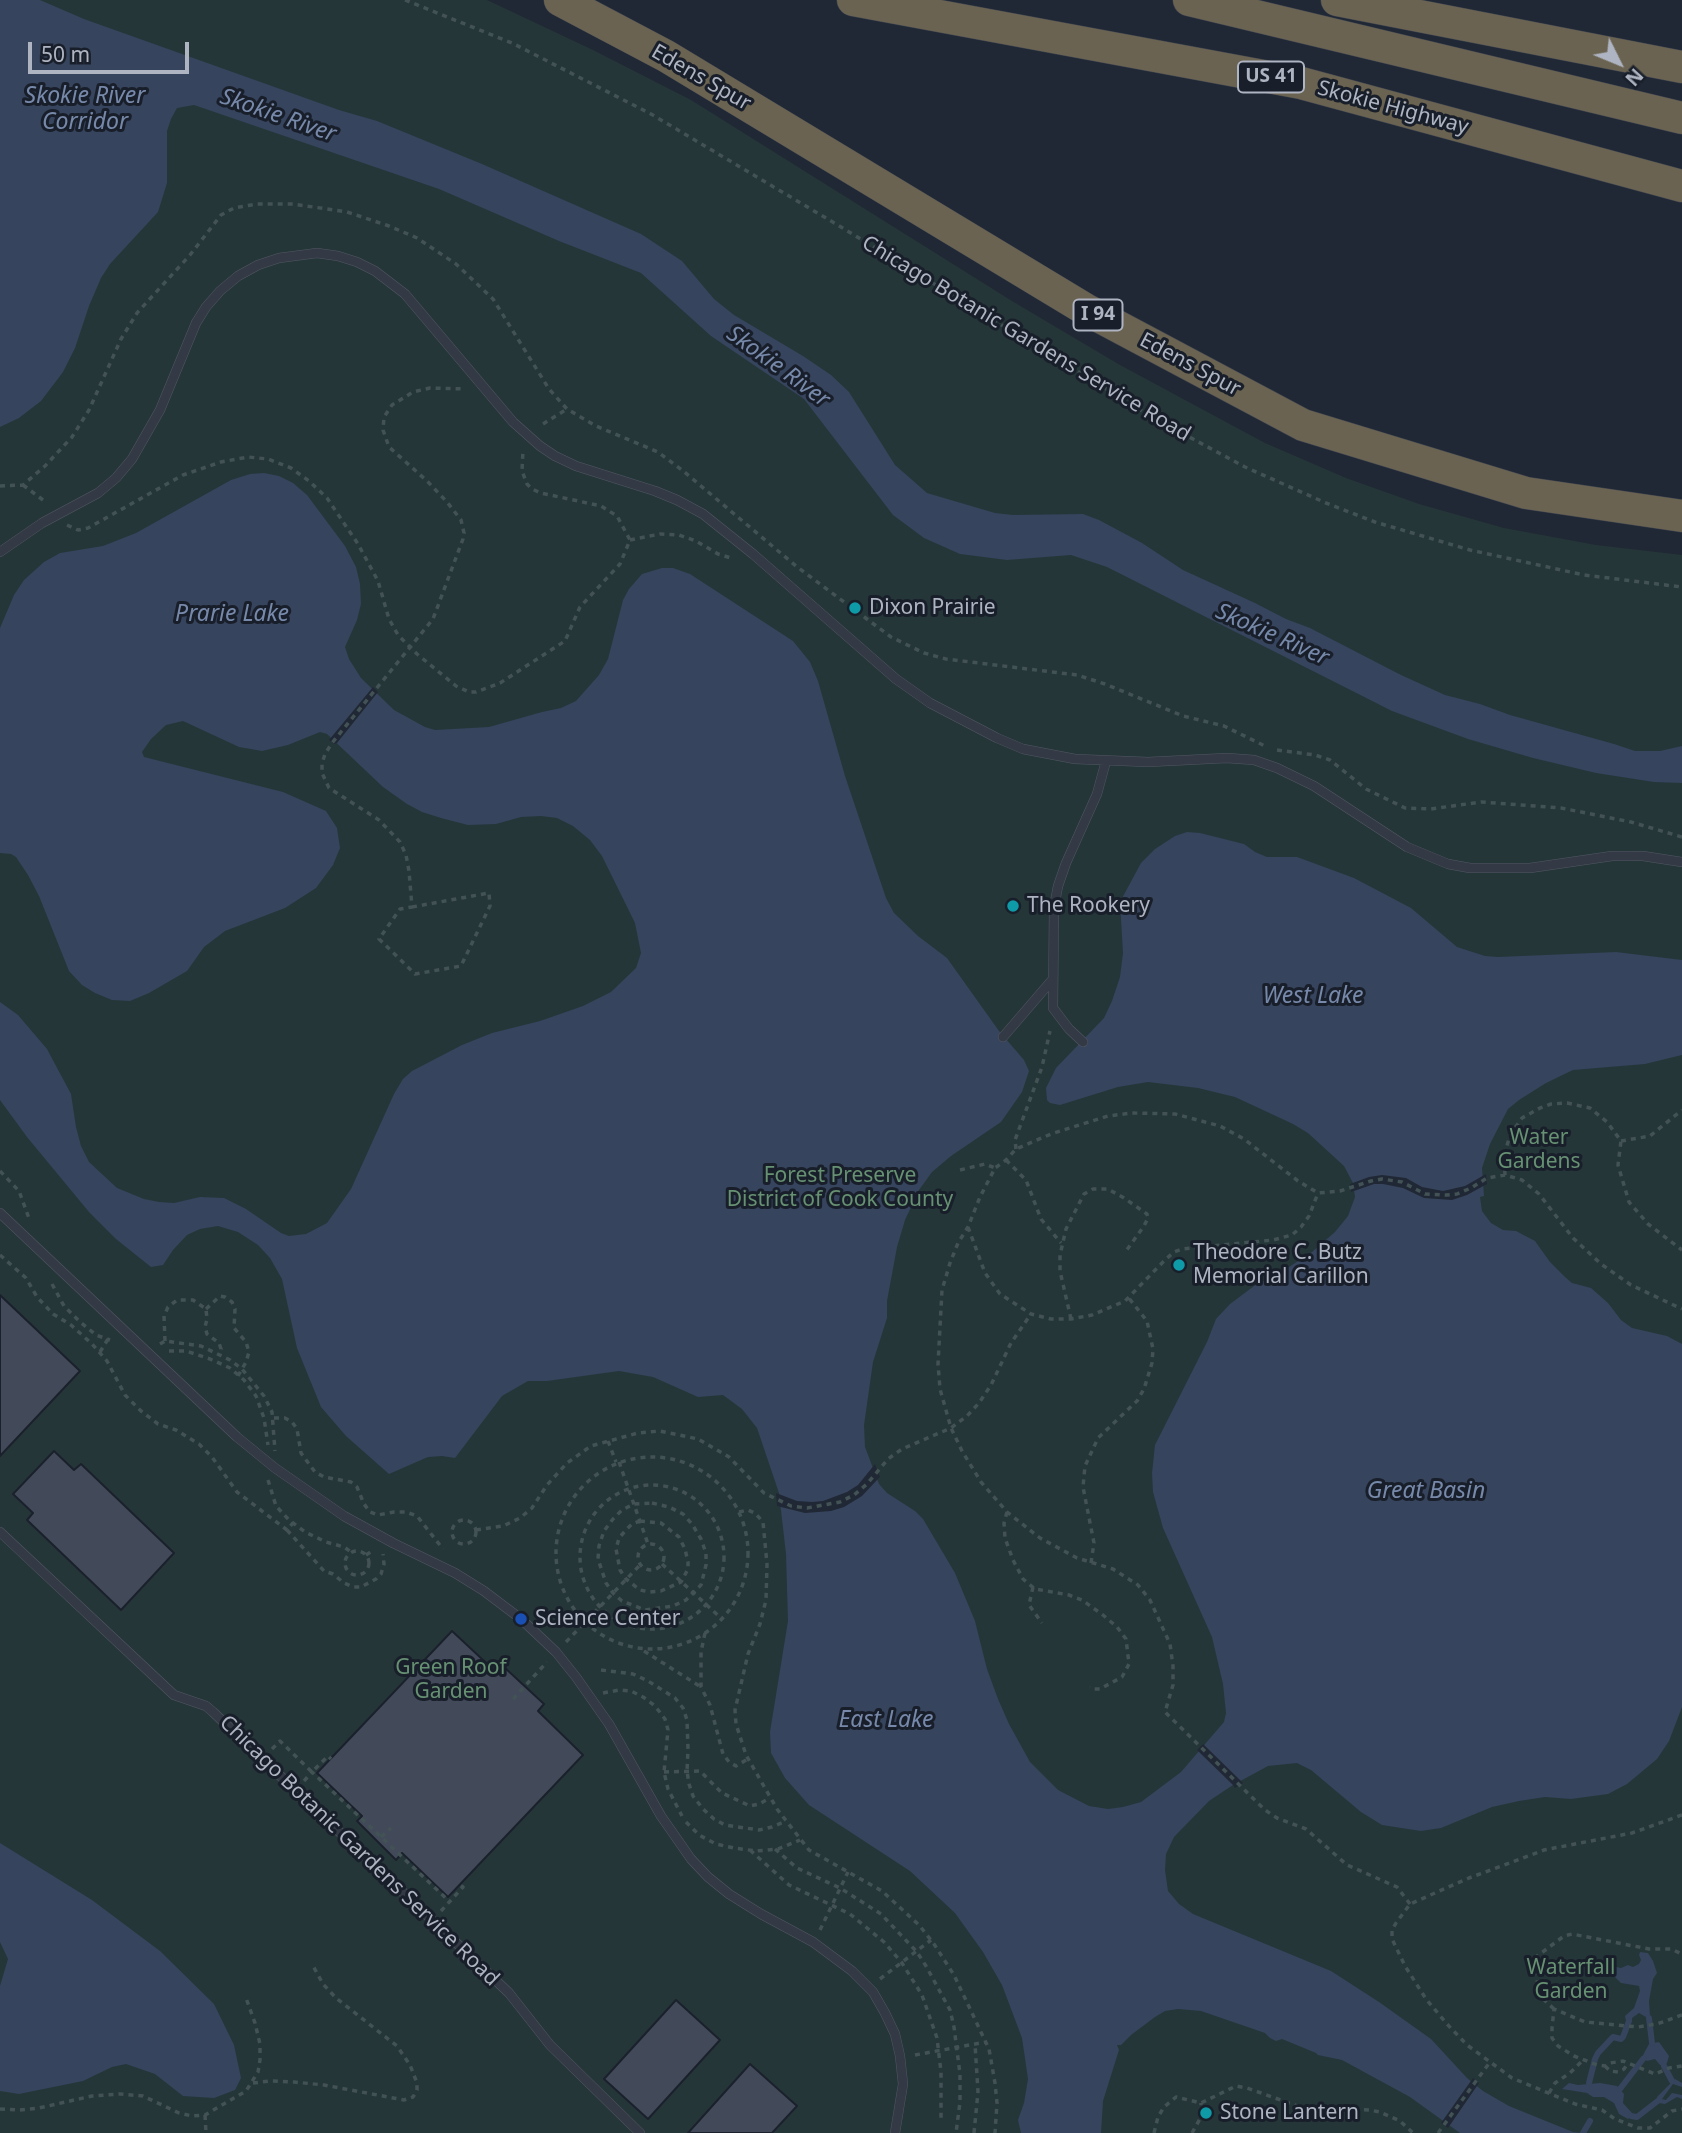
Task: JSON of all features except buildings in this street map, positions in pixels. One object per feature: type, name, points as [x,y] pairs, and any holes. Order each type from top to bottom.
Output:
[{"type":"highway","name":"Edens Spur","points":[[559,0],[666,56],[1085,309],[1303,425],[1526,493],[1682,516]]},
{"type":"highway","name":"Skokie Highway","points":[[853,0],[1301,83],[1682,186]]},
{"type":"highway","points":[[1189,0],[1682,118]]},
{"type":"highway","points":[[1337,0],[1682,67]]},
{"type":"lane","points":[[0,552],[42,523],[98,493],[116,478],[132,459],[160,410],[196,323],[206,307],[238,276],[279,257],[297,254],[328,255],[357,262],[375,271],[405,294],[528,436],[555,456],[603,476],[677,500],[703,514],[754,554],[886,671],[930,703],[964,722],[1023,748],[1075,759],[1106,761],[1227,758],[1254,761],[1277,768],[1314,786],[1407,847],[1448,864],[1470,868],[1530,868],[1612,856],[1643,856],[1682,862]]},
{"type":"lane","points":[[1083,1042],[1053,1009],[1054,907],[1058,886],[1097,794],[1106,761]]},
{"type":"lane","points":[[1003,1037],[1052,978]]},
{"type":"lane","points":[[0,1213],[237,1437],[275,1468],[356,1523],[455,1573],[484,1591],[521,1619],[556,1652],[608,1724],[661,1816],[700,1868],[729,1894],[813,1942],[852,1971],[873,1993],[895,2034],[900,2056],[903,2084],[895,2133]]},
{"type":"lane","name":"Chicago Botanic Gardens Service Road","points":[[0,1532],[174,1695],[206,1706],[213,1712],[509,1993],[550,2045],[640,2133]]},
{"type":"path","name":"Chicago Botanic Gardens Service Road","points":[[405,0],[512,43],[650,114],[1154,418],[1245,467],[1376,522],[1470,550],[1528,565],[1584,575],[1682,587]]},
{"type":"path","points":[[0,486],[23,485],[62,449],[83,421],[136,313],[190,255],[221,215],[242,206],[293,204],[347,212],[400,230],[456,264],[493,299],[549,389],[567,409],[596,426],[658,452],[786,559],[872,624],[923,653],[978,664],[1068,674],[1105,684],[1183,716],[1224,726],[1273,750],[1324,757],[1366,789],[1405,808],[1431,809],[1480,802],[1561,808],[1607,816],[1682,837]]},
{"type":"path","points":[[412,907],[409,871],[400,842],[379,820],[336,793],[325,782],[322,764],[324,754],[332,743],[436,612],[460,552],[464,533],[460,520],[447,502],[389,447],[383,430],[384,417],[392,405],[413,392],[430,388],[467,388],[479,381]]},
{"type":"path","points":[[543,424],[567,409]]},
{"type":"path","points":[[526,442],[522,453],[522,471],[532,489],[541,494],[601,506],[617,516],[630,540]]},
{"type":"path","points":[[63,522],[78,530],[88,528],[183,475],[220,462],[248,457],[275,461],[297,471],[327,498],[366,557],[378,581],[392,625],[410,647],[449,681],[463,690],[476,692],[492,687],[565,641],[580,607],[620,564],[630,540]]},
{"type":"path","points":[[23,485],[54,509]]},
{"type":"path","points":[[630,540],[670,534],[696,541],[727,558],[738,558]]},
{"type":"path","points":[[489,893],[490,906],[461,966],[415,974],[379,939],[400,909],[412,907],[489,893]]},
{"type":"path","points":[[1016,1150],[1015,1140],[1049,1044],[1053,1009]]},
{"type":"path","points":[[1505,1175],[1504,1156],[1510,1135],[1515,1125],[1529,1113],[1551,1104],[1571,1103],[1590,1108],[1603,1118],[1621,1141],[1618,1165],[1629,1202],[1648,1224],[1682,1250]]},
{"type":"path","points":[[1621,1141],[1650,1136],[1682,1110]]},
{"type":"path","points":[[1410,1904],[1397,1887],[1347,1865],[1306,1829],[1277,1818],[1265,1810],[1164,1713],[1173,1685],[1170,1644],[1161,1620],[1146,1593],[1138,1585],[1113,1569],[1058,1549],[1023,1526],[981,1482],[951,1428],[940,1389],[938,1364],[942,1290],[958,1243],[995,1168],[1016,1150],[1108,1116],[1132,1113],[1175,1114],[1220,1126],[1244,1139],[1318,1193],[1382,1179],[1402,1182],[1425,1194],[1446,1195],[1464,1191],[1488,1178],[1505,1175],[1522,1180],[1531,1185],[1573,1238],[1601,1264],[1631,1285],[1682,1309]]},
{"type":"path","points":[[1006,1160],[1026,1180],[1041,1219],[1061,1243]]},
{"type":"path","points":[[960,1170],[985,1164],[995,1168]]},
{"type":"path","points":[[1072,1319],[1060,1271],[1061,1243],[1084,1194],[1103,1188],[1147,1214],[1144,1226],[1126,1251]]},
{"type":"path","points":[[968,1227],[985,1272],[1000,1294],[1031,1314],[1051,1319],[1072,1319],[1092,1315],[1125,1301],[1174,1252],[1292,1235],[1309,1216],[1318,1193]]},
{"type":"path","points":[[24,1222],[33,1230]]},
{"type":"path","points":[[0,1255],[26,1278],[37,1297],[53,1314],[71,1325],[100,1353],[125,1395],[141,1411],[158,1424],[176,1430],[199,1444],[212,1457],[237,1492],[287,1530],[324,1571],[353,1587],[362,1587],[381,1574],[384,1564],[383,1553],[379,1547],[366,1555]]},
{"type":"path","points":[[206,1309],[219,1296],[232,1302],[235,1309],[234,1328],[246,1342],[249,1352],[238,1376]]},
{"type":"path","points":[[1091,1563],[1094,1543],[1083,1487],[1085,1466],[1098,1438],[1137,1401],[1144,1389],[1152,1363],[1151,1331],[1147,1321],[1128,1297]]},
{"type":"path","points":[[165,1341],[164,1316],[168,1307],[177,1300],[194,1300],[206,1309],[205,1328],[207,1334],[219,1343],[221,1349],[218,1353]]},
{"type":"path","points":[[476,1530],[503,1527],[520,1518],[532,1508],[547,1485],[567,1463],[591,1446],[638,1433],[670,1432],[698,1439],[729,1457],[753,1483],[777,1500],[791,1506],[822,1507],[853,1495],[867,1484],[888,1459],[928,1436],[951,1428],[979,1403],[1011,1343],[1031,1314]]},
{"type":"path","points":[[100,1353],[108,1339]]},
{"type":"path","points":[[156,1347],[165,1341],[201,1346],[218,1353],[242,1370],[264,1396],[274,1418],[274,1456],[260,1444]]},
{"type":"path","points":[[274,1418],[285,1418],[292,1422],[297,1429],[301,1453],[315,1472],[324,1477],[351,1482],[357,1487],[370,1512],[378,1515],[406,1512],[417,1516],[446,1554],[455,1540]]},
{"type":"path","points":[[608,1441],[648,1544]]},
{"type":"path","points":[[660,1456],[687,1463],[712,1477],[733,1500],[739,1512],[746,1529],[749,1549],[743,1583],[736,1600],[722,1619],[705,1633],[686,1643],[666,1648],[642,1649],[615,1642],[597,1633],[569,1603],[559,1580],[557,1535],[574,1494],[586,1481],[617,1462],[660,1456]]},
{"type":"path","points":[[664,1487],[681,1493],[708,1515],[717,1531],[724,1567],[717,1594],[708,1606],[695,1616],[657,1628],[640,1628],[625,1624],[613,1618],[600,1606],[587,1588],[581,1553],[583,1535],[602,1503],[615,1493],[628,1488],[664,1487]]},
{"type":"path","points":[[652,1503],[682,1514],[692,1524],[706,1553],[701,1585],[686,1600],[673,1606],[645,1610],[622,1601],[613,1593],[601,1572],[598,1559],[604,1531],[612,1519],[634,1504],[652,1503]]},
{"type":"path","points":[[739,1512],[748,1510],[763,1522],[767,1564],[766,1600],[748,1654],[735,1710],[736,1724],[748,1759],[770,1798],[809,1850],[882,1891],[919,1925],[931,1940],[954,1975],[986,2042],[997,2103],[995,2133]]},
{"type":"path","points":[[1007,1512],[1004,1531],[1010,1553],[1023,1579],[1033,1587],[1085,1602],[1117,1627],[1126,1639],[1129,1664],[1122,1677],[1100,1689],[1090,1687]]},
{"type":"path","points":[[640,1521],[661,1523],[679,1536],[688,1562],[688,1569],[681,1582],[661,1591],[650,1592],[640,1590],[626,1579],[620,1570],[616,1549],[619,1538],[632,1524],[640,1521]]},
{"type":"path","points":[[459,1522],[470,1522],[476,1530],[475,1538],[470,1543],[461,1544],[455,1540],[452,1532],[459,1522]]},
{"type":"path","points":[[287,1530],[293,1523]]},
{"type":"path","points":[[648,1544],[660,1547],[664,1555],[662,1564],[651,1570],[640,1565],[637,1556],[640,1548],[648,1544]]},
{"type":"path","points":[[359,1551],[366,1555],[369,1564],[366,1571],[354,1575],[347,1570],[346,1558],[351,1552],[359,1551]]},
{"type":"path","points":[[662,1564],[722,1619]]},
{"type":"path","points":[[557,1638],[565,1644],[640,1565]]},
{"type":"path","points":[[1033,1587],[1029,1605],[1042,1623]]},
{"type":"path","points":[[705,1633],[701,1652],[701,1687],[710,1705],[723,1754],[736,1766],[748,1759]]},
{"type":"path","points":[[642,1649],[701,1687]]},
{"type":"path","points":[[513,1699],[544,1666]]},
{"type":"path","points":[[601,1670],[633,1674],[675,1698],[683,1708],[687,1720],[687,1771],[693,1796],[714,1819],[726,1825],[759,1830],[786,1821]]},
{"type":"path","points":[[606,1703],[599,1691],[631,1691],[655,1706],[665,1719],[668,1730],[664,1772],[667,1789],[686,1822],[699,1835],[716,1844],[750,1850],[775,1849],[800,1840]]},
{"type":"path","points":[[271,1751],[280,1741],[373,1832],[382,1837],[388,1846],[450,1902]]},
{"type":"path","points":[[306,1780],[328,1756],[331,1759]]},
{"type":"path","points":[[664,1772],[700,1770],[722,1793],[750,1806],[770,1798]]},
{"type":"path","points":[[1682,1816],[1632,1833],[1521,1857],[1410,1904],[1392,1930],[1394,1947],[1426,1999],[1466,2045],[1512,2078],[1575,2104],[1602,2109],[1630,2127],[1650,2128],[1672,2111],[1682,2109]]},
{"type":"path","points":[[382,1837],[391,1828]]},
{"type":"path","points":[[775,1849],[797,1868],[840,1888],[881,1914],[917,1952],[950,2010],[960,2074],[956,2133]]},
{"type":"path","points":[[750,1850],[789,1885],[850,1914],[884,1942],[902,1963],[922,1995],[931,2019],[939,2051],[941,2118]]},
{"type":"path","points":[[820,1935],[848,1872]]},
{"type":"path","points":[[442,1910],[463,1887],[460,1885]]},
{"type":"path","points":[[1682,1954],[1671,1949],[1649,1949],[1572,1934],[1564,1936],[1532,1960],[1530,1965],[1541,1997],[1554,2009],[1585,2022],[1645,2026],[1682,2015]]},
{"type":"path","points":[[878,1983],[931,1940]]},
{"type":"path","points":[[253,2083],[293,2082],[404,2099],[412,2097],[417,2090],[410,2065],[397,2046],[336,1998],[323,1984],[312,1964]]},
{"type":"path","points":[[0,2109],[39,2108],[92,2096],[120,2094],[143,2096],[178,2113],[205,2115],[246,2091],[258,2072],[260,2044],[256,2023],[246,1998]]},
{"type":"path","points":[[1554,2009],[1552,2038],[1558,2046],[1583,2060],[1605,2066],[1623,2061],[1655,2074],[1682,2066]]},
{"type":"path","points":[[911,2056],[986,2042]]},
{"type":"path","points":[[974,2133],[978,2092],[975,2044]]},
{"type":"path","points":[[1549,2093],[1555,2082],[1570,2073],[1583,2060]]},
{"type":"path","points":[[1438,2133],[1490,2062]]},
{"type":"path","points":[[1605,2066],[1610,2071],[1618,2072],[1631,2064]]},
{"type":"path","points":[[1154,2133],[1158,2117],[1176,2097],[1201,2103],[1230,2088],[1241,2087],[1303,2108],[1380,2112],[1400,2121],[1413,2133]]},
{"type":"path","points":[[1192,2133],[1201,2117],[1201,2103]]},
{"type":"path","points":[[205,2115],[206,2133]]},
{"type":"path","points":[[1650,2128],[1653,2133]]},
{"type":"green space","name":"Forest Preserve District of Cook County","points":[[0,0],[487,0],[691,100],[1012,301],[1120,365],[1265,443],[1346,478],[1419,504],[1504,528],[1596,545],[1682,555],[1682,2133],[0,2133]]},
{"type":"water","name":"Skokie River Corridor","points":[[0,0],[40,0],[84,19],[339,110],[377,121],[641,234],[682,261],[714,299],[734,315],[831,375],[849,392],[895,465],[927,493],[995,513],[1083,514],[1099,520],[1142,543],[1183,570],[1310,628],[1445,695],[1635,751],[1660,751],[1682,746],[1682,783],[1654,782],[1596,773],[1533,758],[1468,739],[1392,711],[1107,567],[1071,555],[1007,560],[960,554],[924,538],[893,515],[804,399],[711,336],[641,273],[439,189],[194,105],[177,108],[171,119],[167,131],[167,183],[158,212],[110,264],[101,278],[75,348],[63,372],[41,401],[19,418],[0,427]]},
{"type":"water","points":[[264,473],[293,483],[307,495],[345,546],[356,567],[361,604],[345,647],[349,659],[361,678],[394,710],[425,727],[435,730],[489,727],[561,708],[576,701],[599,675],[608,659],[623,600],[629,589],[642,574],[662,568],[673,568],[690,574],[793,641],[810,662],[845,776],[886,898],[894,913],[947,958],[999,1031],[1024,1060],[1029,1071],[1022,1092],[1001,1122],[932,1172],[919,1190],[905,1220],[887,1301],[887,1318],[873,1362],[864,1425],[865,1447],[879,1484],[923,1519],[955,1573],[975,1621],[998,1699],[1030,1762],[1058,1790],[1089,1806],[1108,1809],[1141,1802],[1181,1772],[1224,1722],[1226,1713],[1223,1684],[1212,1637],[1163,1528],[1153,1492],[1155,1445],[1216,1319],[1230,1304],[1254,1286],[1312,1252],[1335,1232],[1348,1216],[1355,1197],[1353,1183],[1344,1166],[1308,1133],[1235,1097],[1198,1088],[1148,1082],[1118,1087],[1060,1105],[1047,1100],[1046,1088],[1056,1068],[1104,1018],[1112,1001],[1120,977],[1123,953],[1120,902],[1141,863],[1155,849],[1175,836],[1187,832],[1200,833],[1244,844],[1267,857],[1297,857],[1354,878],[1411,908],[1457,947],[1485,956],[1616,952],[1682,960],[1682,1055],[1645,1064],[1573,1070],[1519,1100],[1508,1109],[1490,1144],[1482,1168],[1484,1196],[1480,1197],[1482,1211],[1491,1223],[1535,1241],[1565,1277],[1572,1283],[1591,1288],[1608,1303],[1621,1320],[1632,1328],[1667,1336],[1682,1344],[1682,1707],[1669,1741],[1657,1759],[1627,1784],[1608,1794],[1519,1801],[1492,1807],[1441,1828],[1421,1831],[1382,1825],[1361,1812],[1311,1770],[1297,1763],[1268,1766],[1209,1801],[1174,1837],[1166,1854],[1168,1891],[1179,1904],[1193,1914],[1331,1971],[1431,2039],[1467,2078],[1483,2091],[1509,2106],[1573,2132],[1582,2133],[1460,2133],[1410,2097],[1342,2060],[1318,2055],[1282,2039],[1276,2041],[1265,2033],[1201,2011],[1178,2009],[1165,2011],[1121,2045],[1117,2045],[1119,2050],[1103,2101],[1101,2133],[1021,2133],[1018,2120],[1028,2079],[1022,2038],[1002,1985],[983,1952],[955,1913],[910,1871],[809,1805],[785,1778],[771,1753],[770,1732],[788,1621],[786,1554],[779,1493],[757,1428],[742,1409],[723,1395],[698,1397],[653,1377],[619,1371],[528,1381],[502,1396],[455,1458],[428,1457],[389,1474],[346,1436],[321,1407],[297,1348],[282,1279],[270,1258],[258,1245],[238,1232],[218,1226],[200,1229],[187,1235],[163,1265],[151,1267],[116,1239],[89,1212],[27,1137],[0,1100],[0,1002],[18,1015],[47,1049],[71,1094],[81,1146],[89,1162],[117,1188],[159,1202],[174,1203],[200,1197],[224,1198],[246,1209],[281,1233],[289,1236],[306,1234],[327,1223],[351,1189],[394,1094],[403,1079],[412,1071],[492,1033],[540,1021],[583,1006],[611,992],[636,968],[641,953],[635,923],[602,856],[590,840],[573,826],[557,818],[541,816],[521,817],[496,824],[468,825],[441,818],[407,804],[383,787],[327,734],[320,732],[288,745],[262,751],[239,747],[183,721],[166,725],[142,752],[144,757],[283,792],[326,811],[337,828],[340,848],[333,865],[316,888],[285,908],[225,931],[204,947],[187,971],[130,1001],[112,1000],[95,993],[82,985],[69,971],[28,875],[16,857],[0,853],[0,628],[14,595],[24,580],[44,562],[60,553],[103,546],[136,533],[231,480]]},
{"type":"water","points":[[0,1843],[92,1900],[160,1951],[214,2004],[234,2045],[241,2078],[235,2090],[214,2098],[183,2096],[155,2074],[126,2064],[112,2067],[83,2081],[19,2094],[0,2091],[0,1986],[8,1959],[0,1942]]},
{"type":"water","points":[[1640,1952],[1648,1953],[1657,1973],[1653,1979],[1649,2001],[1650,2016],[1639,2013],[1632,2021],[1626,2021],[1625,2016],[1634,2008],[1639,1986],[1621,1983],[1611,1973],[1602,1972],[1598,1967],[1604,1958],[1612,1966],[1633,1967],[1641,1960]]},
{"type":"water","points":[[1659,2042],[1669,2056],[1664,2066],[1655,2059],[1647,2061],[1642,2057],[1649,2044]]},
{"type":"water","points":[[1675,2079],[1682,2083],[1682,2087],[1673,2084],[1662,2099],[1666,2100],[1672,2093],[1682,2095],[1682,2099],[1677,2097],[1665,2104],[1659,2103],[1657,2097]]},
{"type":"water","points":[[1569,2083],[1617,2086],[1624,2094],[1623,2103],[1632,2113],[1631,2116],[1628,2119],[1619,2114],[1614,2103],[1604,2097],[1562,2089]]},
{"type":"pier","points":[[373,687],[378,692],[334,744],[329,740]]},
{"type":"pier","points":[[1486,1174],[1487,1184],[1452,1200],[1424,1198],[1403,1188],[1383,1184],[1374,1184],[1351,1192],[1350,1184],[1382,1175],[1406,1178],[1422,1187],[1443,1191],[1465,1186]]},
{"type":"pier","points":[[875,1464],[880,1477],[862,1496],[844,1507],[805,1513],[777,1506],[776,1493],[797,1501],[812,1502],[847,1492],[858,1485]]},
{"type":"pier","points":[[1203,1744],[1243,1783],[1235,1788],[1197,1750]]},
{"type":"pier","points":[[1473,2078],[1479,2083],[1448,2128],[1441,2123]]},
{"type":"waterway","points":[[1649,2018],[1652,2043]]},
{"type":"waterway","points":[[1589,2083],[1598,2053],[1613,2037],[1623,2037],[1629,2021]]},
{"type":"waterway","points":[[1620,2089],[1643,2059]]},
{"type":"waterway","points":[[1664,2066],[1672,2081]]},
{"type":"waterway","points":[[1631,2116],[1637,2117],[1659,2100]]},
{"type":"waterway","points":[[1583,2133],[1590,2121]]},
{"type":"place","name":"Dixon Prairie","points":[[855,608]]},
{"type":"place","name":"The Rookery","points":[[1013,906]]},
{"type":"place","name":"Theodore C. Butz Memorial Carillon","points":[[1179,1265]]},
{"type":"place","name":"Science Center","points":[[521,1619]]},
{"type":"place","name":"Stone Lantern","points":[[1206,2113]]},
{"type":"water label","name":"Skokie River","points":[[278,116]]},
{"type":"water label","name":"Skokie River","points":[[778,367]]},
{"type":"water label","name":"Prarie Lake","points":[[232,614]]},
{"type":"water label","name":"Skokie River","points":[[1272,635]]},
{"type":"water label","name":"West Lake","points":[[1313,996]]},
{"type":"water label","name":"Great Basin","points":[[1426,1491]]},
{"type":"water label","name":"East Lake","points":[[886,1720]]},
{"type":"park label","name":"Water Gardens","points":[[1539,1150]]},
{"type":"park label","name":"Green Roof Garden","points":[[451,1680]]},
{"type":"park label","name":"Waterfall Garden","points":[[1571,1980]]}]
